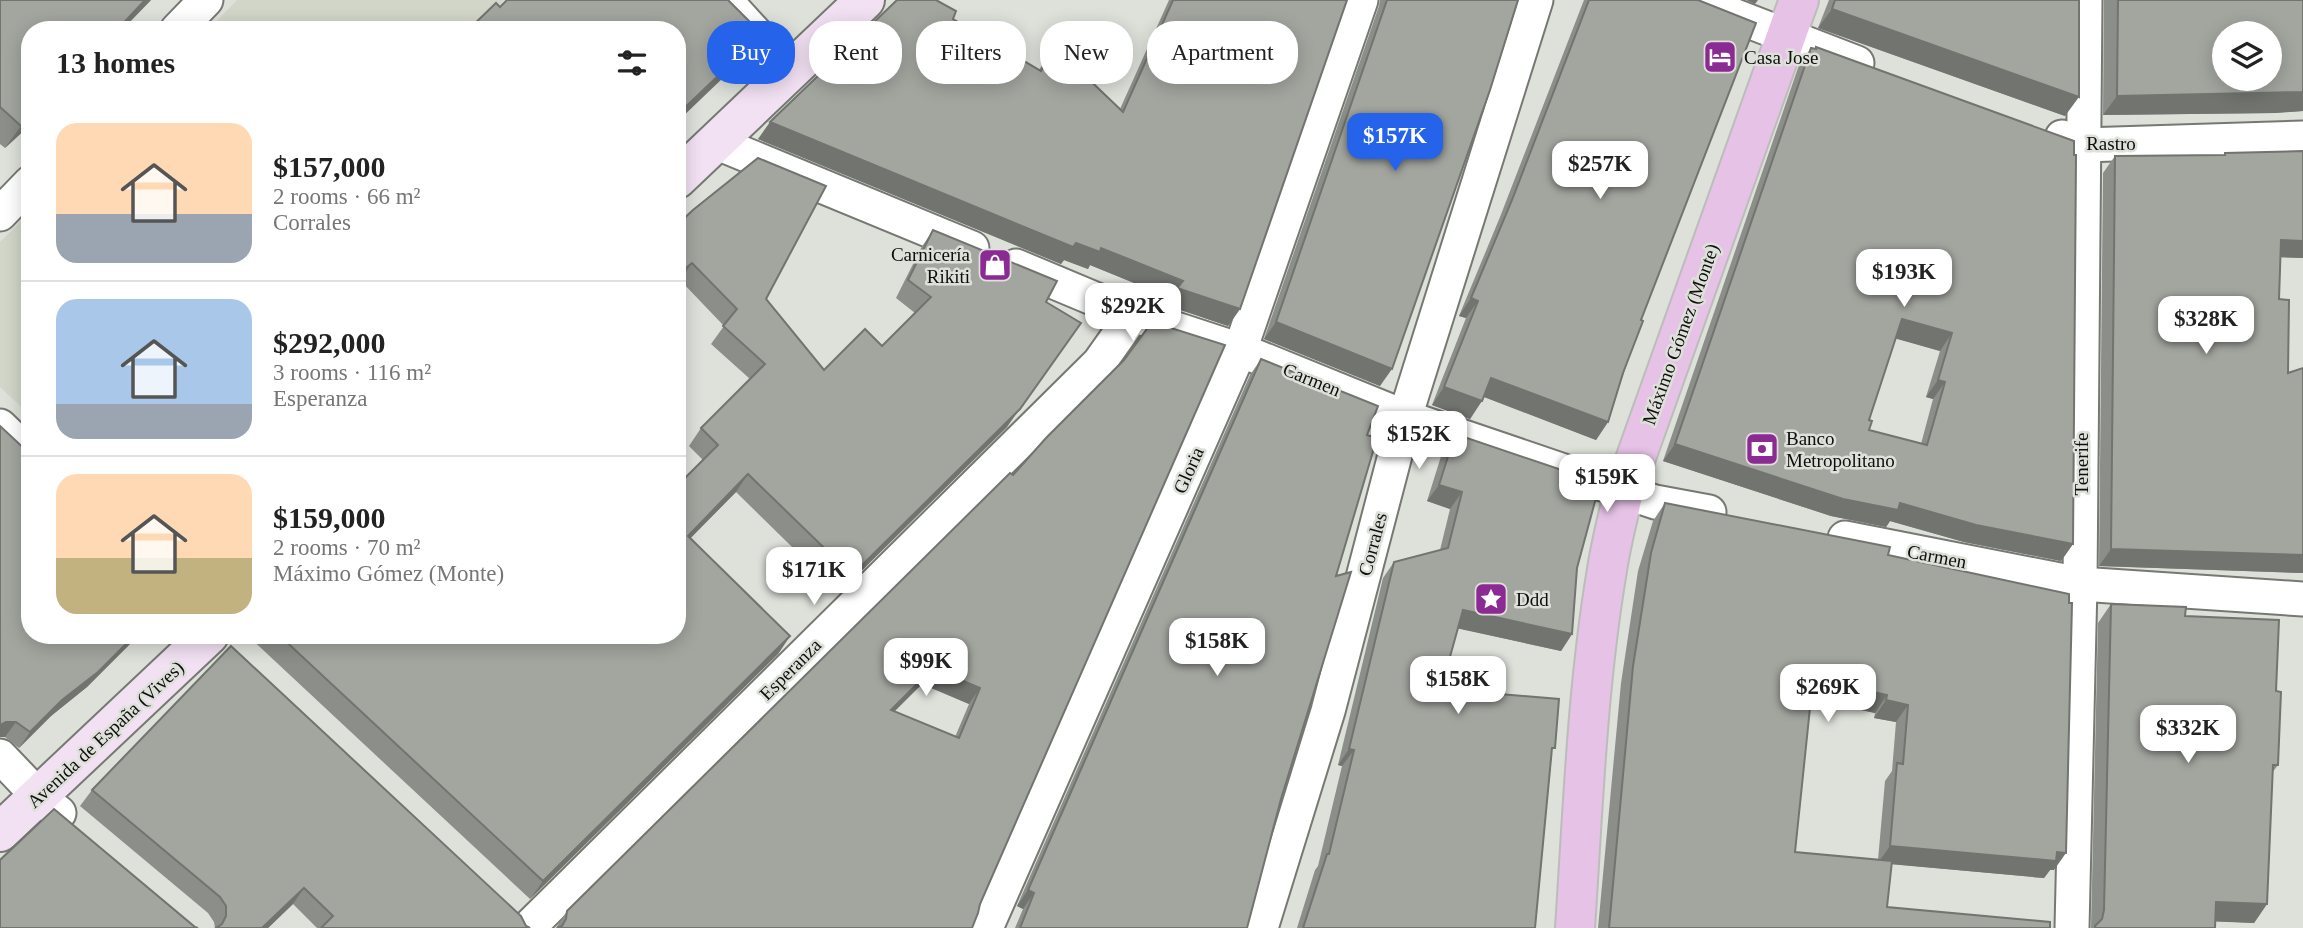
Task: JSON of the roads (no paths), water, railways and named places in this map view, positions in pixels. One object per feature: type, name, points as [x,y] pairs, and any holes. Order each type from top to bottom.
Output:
[{"type":"main road","name":"Máximo Gómez (Monte)","points":[[1575,928],[1590,710],[1599,623],[1607,568],[1624,491],[1800,0]]},
{"type":"street","points":[[186,21],[206,0]]},
{"type":"street","points":[[725,0],[744,21]]},
{"type":"street","points":[[795,68],[865,0]]},
{"type":"street","name":"Gloria","points":[[986,928],[1240,350],[1361,0]]},
{"type":"street","name":"Corrales","points":[[1261,928],[1328,711],[1405,416],[1536,0]]},
{"type":"street","points":[[1693,0],[1889,75]]},
{"type":"street","name":"Tenerife","points":[[2072,928],[2080,584],[2085,0]]},
{"type":"street","points":[[686,170],[778,84]]},
{"type":"street","name":"Rastro","points":[[2032,126],[2083,145],[2303,138]]},
{"type":"street","name":"Carmen","points":[[715,142],[1133,315],[1240,350],[1405,416],[1655,502],[1737,517]]},
{"type":"street","points":[[0,214],[21,192]]},
{"type":"street","name":"Esperanza","points":[[527,922],[1099,363],[1133,315]]},
{"type":"street","points":[[0,426],[21,446]]},
{"type":"street","name":"Carmen","points":[[1819,533],[2080,584],[2303,599]]},
{"type":"street","name":"Avenida de España (Vives)","points":[[0,832],[218,644]]},
{"type":"street","points":[[0,756],[39,797],[81,832]]},
{"type":"place","name":"Casa Jose","points":[[1720,57]]},
{"type":"place","name":"Carnicería Rikiti","points":[[995,265]]},
{"type":"place","name":"Banco Metropolitano","points":[[1762,449]]},
{"type":"place","name":"Ddd","points":[[1491,599]]}]
